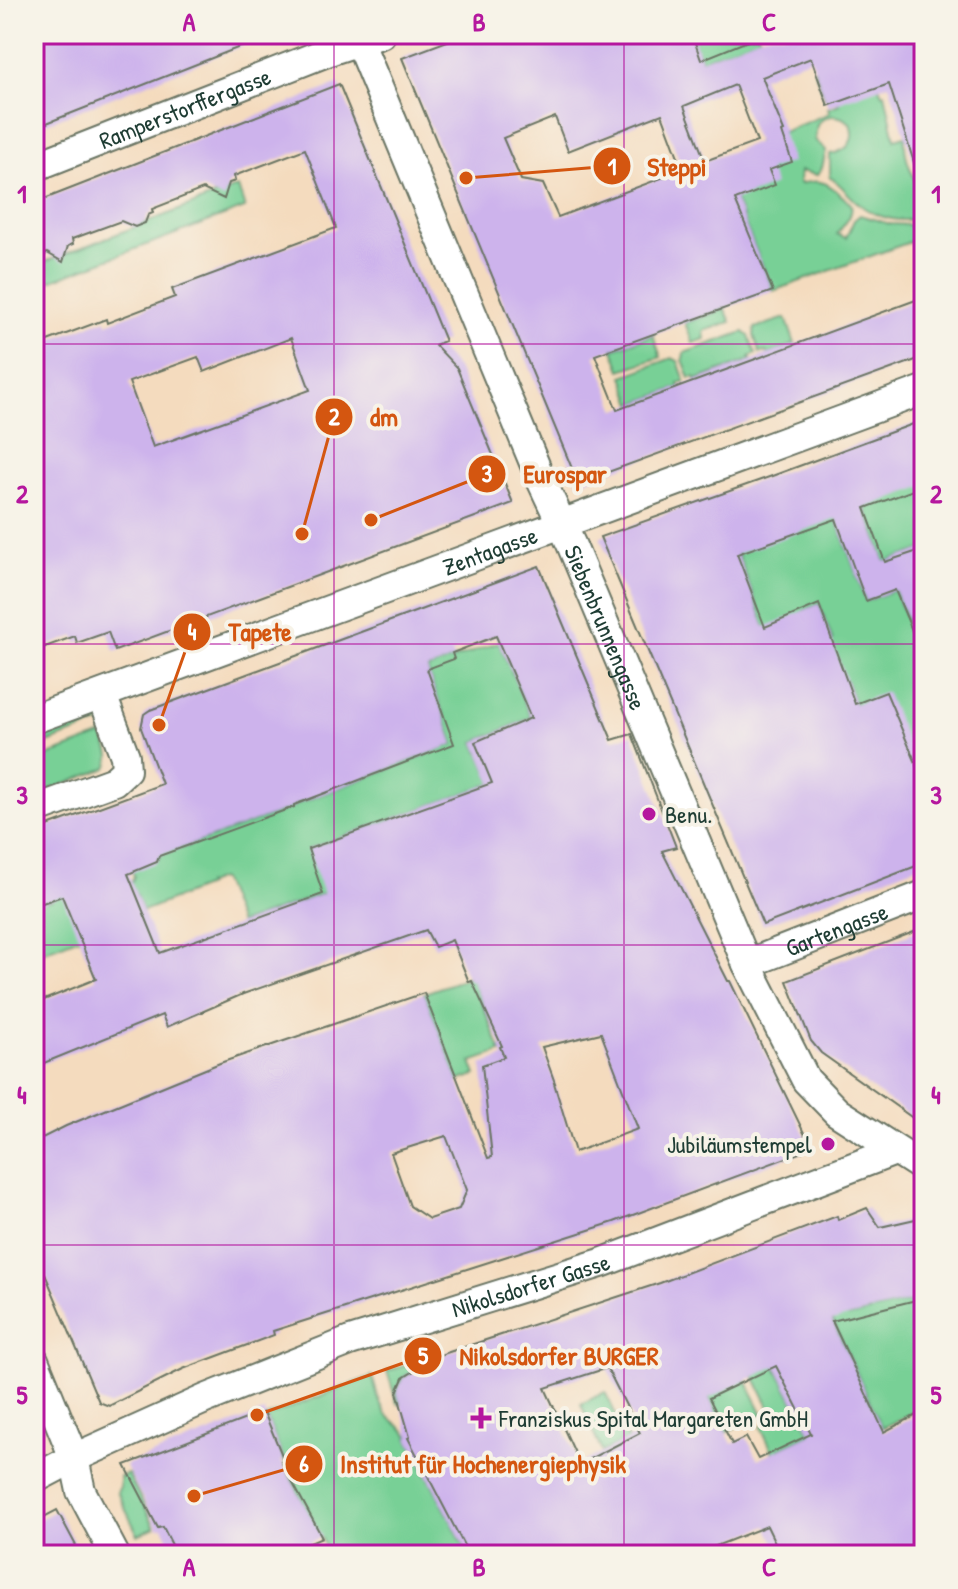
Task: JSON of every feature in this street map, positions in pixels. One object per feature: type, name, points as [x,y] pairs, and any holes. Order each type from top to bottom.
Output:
[{"type":"street","name":"Ramperstorffergasse","points":[[34,167],[365,36]]},
{"type":"street","name":"Siebenbrunnengasse","points":[[365,36],[542,482],[747,964],[806,1080],[837,1112],[924,1168]]},
{"type":"street","name":"Zentagasse","points":[[34,719],[924,390]]},
{"type":"street","points":[[34,810],[114,781],[126,770],[125,756],[102,695]]},
{"type":"street","name":"Gartengasse","points":[[747,964],[924,895]]},
{"type":"street","name":"Nikolsdorfer Gasse","points":[[34,1479],[205,1399],[350,1341],[601,1263],[895,1151]]},
{"type":"street","points":[[34,1360],[74,1458],[81,1491],[115,1555]]},
{"type":"green space","points":[[691,34],[758,34],[760,37],[701,60]]},
{"type":"green space","points":[[833,62],[885,93],[895,139],[905,136],[907,158],[921,196],[924,216],[898,220],[881,216],[858,203],[830,177],[830,154],[846,148],[851,140],[850,123],[842,118],[825,118],[817,125],[815,140],[826,150],[822,168],[817,175],[800,171],[799,183],[823,183],[851,204],[850,216],[837,234],[846,238],[854,220],[860,215],[890,224],[924,223],[924,237],[773,291],[735,200],[757,142],[830,113],[828,108],[839,104],[835,95],[825,98],[814,69]]},
{"type":"green space","points":[[238,187],[245,208],[34,287],[34,266]]},
{"type":"green space","points":[[725,309],[731,322],[704,331],[705,339],[693,343],[685,323]]},
{"type":"green space","points":[[786,318],[795,344],[768,355],[766,352],[760,353],[755,328]]},
{"type":"green space","points":[[744,332],[749,336],[756,354],[750,357],[751,360],[696,380],[695,377],[690,378],[683,360],[684,353]]},
{"type":"green space","points":[[653,335],[661,357],[621,370],[613,349]]},
{"type":"green space","points":[[672,358],[678,361],[685,381],[679,383],[680,387],[633,404],[623,376]]},
{"type":"green space","points":[[924,481],[924,549],[885,562],[866,510],[866,502],[904,493]]},
{"type":"green space","points":[[834,513],[866,601],[895,590],[924,663],[924,745],[910,750],[855,704],[846,680],[775,664],[833,641],[819,604],[805,610],[769,638],[736,549]]},
{"type":"green space","points":[[499,642],[531,718],[475,742],[493,783],[309,849],[356,882],[239,924],[219,879],[143,911],[131,884],[134,876],[127,856],[157,861],[161,853],[294,807],[454,744],[427,669]]},
{"type":"green space","points":[[87,719],[101,723],[34,748],[34,739]]},
{"type":"green space","points":[[103,735],[110,756],[107,768],[34,796],[34,761]]},
{"type":"green space","points":[[61,879],[87,934],[34,955],[34,900],[41,903],[52,900]]},
{"type":"green space","points":[[472,978],[501,1052],[471,1062],[476,1075],[458,1081],[424,993]]},
{"type":"green space","points":[[924,1298],[924,1407],[882,1428],[827,1309],[849,1317]]},
{"type":"green space","points":[[731,1351],[763,1414],[726,1432],[694,1369]]},
{"type":"green space","points":[[440,1355],[403,1378],[397,1392],[401,1405],[397,1403],[387,1371]]},
{"type":"green space","points":[[772,1359],[811,1434],[779,1449],[777,1461],[761,1427],[775,1419],[751,1370]]},
{"type":"green space","points":[[372,1376],[383,1410],[410,1437],[469,1555],[330,1555],[296,1489],[266,1417]]},
{"type":"green space","points":[[605,1392],[628,1440],[602,1452],[581,1404]]},
{"type":"green space","points":[[128,1474],[155,1527],[138,1535],[117,1492],[120,1477]]},
{"type":"building","points":[[34,34],[268,34],[268,36],[34,128]]},
{"type":"building","points":[[466,34],[692,34],[701,60],[765,34],[924,34],[924,177],[919,178],[889,84],[828,106],[811,58],[762,77],[784,131],[792,162],[769,170],[775,185],[735,200],[773,291],[595,355],[617,410],[924,297],[924,357],[578,483],[402,58]],"holes":[[[735,85],[757,142],[705,161],[684,106]],[[662,114],[683,170],[558,217],[543,184],[521,180],[503,138],[555,117],[568,151]]]},
{"type":"building","points":[[339,84],[445,341],[435,345],[457,368],[513,503],[115,651],[108,632],[77,643],[75,636],[34,651],[34,346],[175,297],[172,289],[336,228],[305,149],[234,176],[235,181],[229,183],[224,199],[203,189],[152,209],[153,213],[148,215],[145,223],[135,227],[121,221],[72,239],[73,244],[68,246],[63,262],[47,253],[44,256],[34,243],[34,203]],"holes":[[[291,338],[310,390],[153,447],[129,382],[198,357],[204,372]]]},
{"type":"building","points":[[924,420],[924,486],[865,508],[885,562],[924,549],[924,659],[895,590],[866,601],[836,519],[737,554],[765,627],[819,604],[855,704],[886,692],[924,782],[924,863],[763,925],[600,537]]},
{"type":"building","points":[[539,566],[612,740],[632,734],[676,847],[662,851],[807,1139],[802,1152],[614,1222],[273,1331],[274,1335],[183,1369],[109,1406],[99,1402],[34,1248],[34,1142],[220,1063],[424,993],[488,1158],[492,1157],[482,1065],[504,1057],[502,1046],[472,981],[469,982],[452,940],[435,947],[426,930],[243,994],[167,1027],[162,1015],[34,1067],[34,1004],[96,979],[62,896],[34,906],[34,831],[162,784],[141,728],[144,714]],"holes":[[[496,636],[531,718],[475,742],[492,783],[308,849],[323,894],[160,953],[128,874],[157,862],[159,856],[454,744],[427,669],[454,659],[452,653]],[[601,1033],[638,1129],[575,1152],[542,1047]],[[446,1136],[467,1190],[459,1209],[429,1219],[410,1206],[391,1153]]]},
{"type":"building","points":[[924,928],[924,1126],[821,1053],[811,1041],[787,981]]},
{"type":"building","points":[[867,1208],[880,1227],[924,1217],[924,1298],[832,1321],[884,1432],[924,1411],[924,1555],[781,1555],[767,1526],[693,1555],[469,1555],[408,1438],[397,1392],[403,1378],[440,1355],[660,1283],[837,1216],[838,1220]],"holes":[[[776,1366],[811,1434],[758,1459],[746,1437],[732,1444],[709,1398]],[[607,1368],[640,1433],[580,1464],[545,1388]]]},
{"type":"building","points":[[264,1412],[284,1460],[281,1461],[322,1537],[310,1542],[317,1555],[177,1555],[163,1527],[158,1528],[125,1465]]},
{"type":"building","points":[[57,1510],[81,1555],[34,1555],[34,1522]]},
{"type":"place","name":"Steppi","points":[[466,178]]},
{"type":"place","name":"Eurospar","points":[[371,520]]},
{"type":"place","name":"dm","points":[[302,534]]},
{"type":"place","name":"Tapete","points":[[159,725]]},
{"type":"place","name":"Benu.","points":[[649,814]]},
{"type":"place","name":"Jubiläumstempel","points":[[828,1144]]},
{"type":"place","name":"Nikolsdorfer BURGER","points":[[257,1415]]},
{"type":"place","name":"Franziskus Spital Margareten GmbH","points":[[481,1418]]},
{"type":"place","name":"Institut für Hochenergiephysik","points":[[194,1496]]}]
